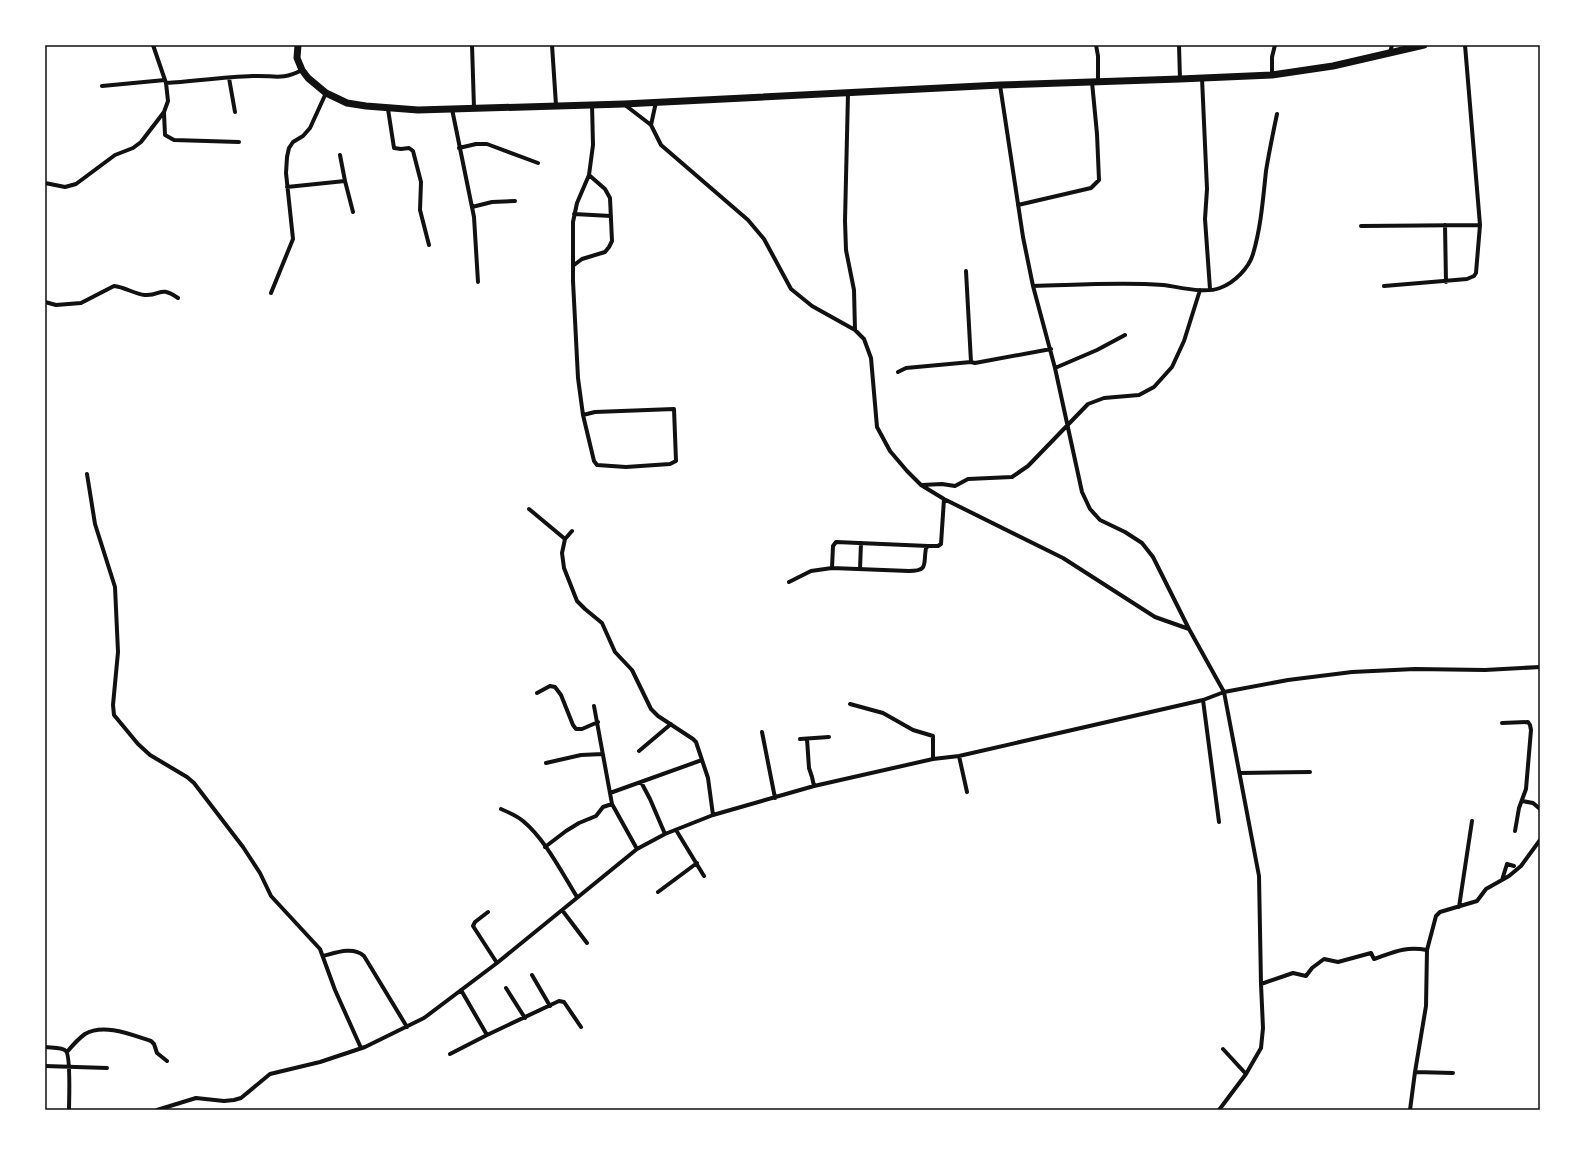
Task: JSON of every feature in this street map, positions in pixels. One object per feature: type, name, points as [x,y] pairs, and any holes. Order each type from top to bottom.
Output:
[{"type":"highway","points":[[298,45],[297,58],[302,70],[308,78],[326,93],[347,103],[388,109],[418,110],[624,104],[1000,85],[1180,80],[1272,75],[1333,66],[1424,45]]},
{"type":"street","points":[[153,45],[166,82],[169,96],[164,112],[164,133],[167,138],[180,141],[239,142]]},
{"type":"street","points":[[472,45],[474,108]]},
{"type":"street","points":[[552,45],[556,105]]},
{"type":"street","points":[[1018,205],[1091,188],[1099,180],[1095,82],[1098,56],[1096,45]]},
{"type":"street","points":[[1180,45],[1180,80]]},
{"type":"street","points":[[1272,75],[1272,57],[1275,45]]},
{"type":"street","points":[[1390,53],[1392,45]]},
{"type":"street","points":[[1384,286],[1446,282],[1467,279],[1474,276],[1477,268],[1480,225],[1465,45]]},
{"type":"street","points":[[102,86],[254,76],[280,77],[290,76],[302,70]]},
{"type":"street","points":[[229,78],[235,112]]},
{"type":"street","points":[[1202,78],[1207,189],[1206,220],[1210,290]]},
{"type":"street","points":[[1000,85],[1018,205],[1033,286],[1051,349],[1082,492],[1090,509],[1100,520],[1125,532],[1142,543],[1153,557],[1224,692],[1259,876],[1263,1028],[1261,1048],[1246,1074],[1219,1110]]},
{"type":"street","points":[[271,293],[293,239],[286,166],[289,148],[293,142],[303,136],[310,128],[326,93]]},
{"type":"street","points":[[848,93],[845,221],[846,250],[854,290],[855,330]]},
{"type":"street","points":[[650,125],[656,102]]},
{"type":"street","points":[[583,415],[594,412],[674,409],[676,461],[670,464],[626,467],[597,465],[594,461],[583,415],[578,378],[572,222],[583,188],[589,175],[593,145],[592,104]]},
{"type":"street","points":[[624,104],[650,125],[662,145],[748,220],[764,239],[791,289],[812,306],[855,330],[864,339],[871,358],[877,427],[890,451],[921,485],[944,499],[1063,558],[1156,617],[1190,629]]},
{"type":"street","points":[[452,108],[475,226],[478,282]]},
{"type":"street","points":[[388,109],[394,148],[409,148],[413,151],[421,182],[420,210],[430,245]]},
{"type":"street","points":[[45,182],[65,186],[76,184],[115,155],[138,146],[164,112]]},
{"type":"street","points":[[1033,286],[1109,284],[1163,285],[1210,290],[1220,289],[1233,281],[1247,266],[1253,256],[1263,211],[1270,147],[1277,114]]},
{"type":"street","points":[[459,148],[476,144],[487,144],[538,163]]},
{"type":"street","points":[[340,155],[353,212]]},
{"type":"street","points":[[574,265],[582,259],[605,252],[609,248],[612,241],[609,193],[589,175]]},
{"type":"street","points":[[287,187],[345,181]]},
{"type":"street","points":[[472,207],[492,202],[515,201]]},
{"type":"street","points":[[574,214],[611,216]]},
{"type":"street","points":[[1445,225],[1446,282]]},
{"type":"street","points":[[1360,226],[1480,225]]},
{"type":"street","points":[[966,271],[971,362]]},
{"type":"street","points":[[45,302],[56,305],[81,303],[114,286],[145,295],[164,290],[178,298]]},
{"type":"street","points":[[921,485],[942,484],[955,486],[968,479],[1012,477],[1028,466],[1088,404],[1104,398],[1139,395],[1154,387],[1172,367],[1184,342],[1200,290]]},
{"type":"street","points":[[1055,368],[1097,350],[1125,335]]},
{"type":"street","points":[[898,372],[906,368],[971,362],[975,363],[1051,349]]},
{"type":"street","points":[[87,474],[95,524],[115,587],[118,652],[113,705],[114,715],[138,744],[150,755],[187,777],[194,783],[260,873],[271,896],[318,946],[335,990],[361,1048]]},
{"type":"street","points":[[832,568],[833,546],[836,542],[938,546],[941,544],[944,499]]},
{"type":"street","points":[[529,509],[565,539]]},
{"type":"street","points":[[572,531],[565,539],[562,561],[578,601],[602,623],[615,652],[632,670],[651,709],[658,716],[693,739],[698,746],[708,778],[712,802],[712,815]]},
{"type":"street","points":[[860,569],[861,543]]},
{"type":"street","points":[[789,582],[811,571],[832,568],[918,571],[925,566],[925,552],[928,546]]},
{"type":"street","points":[[157,1110],[196,1098],[224,1101],[241,1098],[270,1074],[320,1062],[361,1048],[424,1018],[497,963],[637,849],[665,834],[712,815],[814,786],[933,759],[959,756],[1203,700],[1224,692],[1288,680],[1352,672],[1415,669],[1485,670],[1540,667]]},
{"type":"street","points":[[537,694],[550,686],[556,687],[561,696],[572,726],[576,729],[582,729],[598,722]]},
{"type":"street","points":[[1203,700],[1219,822]]},
{"type":"street","points":[[850,704],[883,713],[913,730],[933,736],[933,759]]},
{"type":"street","points":[[594,706],[612,804],[637,849]]},
{"type":"street","points":[[1502,723],[1528,722],[1530,725],[1529,765],[1526,789],[1519,808],[1515,831]]},
{"type":"street","points":[[639,751],[671,724]]},
{"type":"street","points":[[762,732],[775,798]]},
{"type":"street","points":[[800,739],[829,737]]},
{"type":"street","points":[[806,739],[809,768],[814,786]]},
{"type":"street","points":[[546,763],[581,755],[603,754]]},
{"type":"street","points":[[959,756],[968,792]]},
{"type":"street","points":[[610,793],[702,760]]},
{"type":"street","points":[[1240,773],[1310,772]]},
{"type":"street","points":[[641,782],[665,834]]},
{"type":"street","points":[[1522,801],[1535,804],[1540,810]]},
{"type":"street","points":[[545,847],[566,830],[596,816],[603,807],[612,804]]},
{"type":"street","points":[[501,809],[522,820],[545,847],[577,897]]},
{"type":"street","points":[[1459,907],[1472,821]]},
{"type":"street","points":[[676,830],[704,876]]},
{"type":"street","points":[[1410,1110],[1426,1006],[1427,950],[1438,913],[1477,900],[1486,889],[1502,881],[1521,866],[1540,840]]},
{"type":"street","points":[[658,892],[697,863]]},
{"type":"street","points":[[1502,881],[1507,864],[1514,866]]},
{"type":"street","points":[[562,910],[587,943]]},
{"type":"street","points":[[488,912],[475,922],[473,926],[497,963]]},
{"type":"street","points":[[1261,984],[1293,973],[1306,976],[1317,963],[1324,959],[1338,962],[1371,953],[1374,959],[1397,951],[1413,948],[1427,950]]},
{"type":"street","points":[[323,956],[344,951],[360,952],[364,956],[407,1027]]},
{"type":"street","points":[[532,975],[550,1006]]},
{"type":"street","points":[[506,988],[526,1018]]},
{"type":"street","points":[[461,990],[487,1035]]},
{"type":"street","points":[[450,1054],[560,1001],[564,1002],[581,1027]]},
{"type":"street","points":[[67,1052],[84,1035],[90,1032],[110,1030],[151,1041],[154,1044],[156,1053],[167,1061]]},
{"type":"street","points":[[45,1047],[63,1049],[67,1052],[69,1066],[69,1110]]},
{"type":"street","points":[[1223,1049],[1246,1074]]},
{"type":"street","points":[[45,1066],[107,1068]]},
{"type":"street","points":[[1415,1072],[1454,1073]]}]
